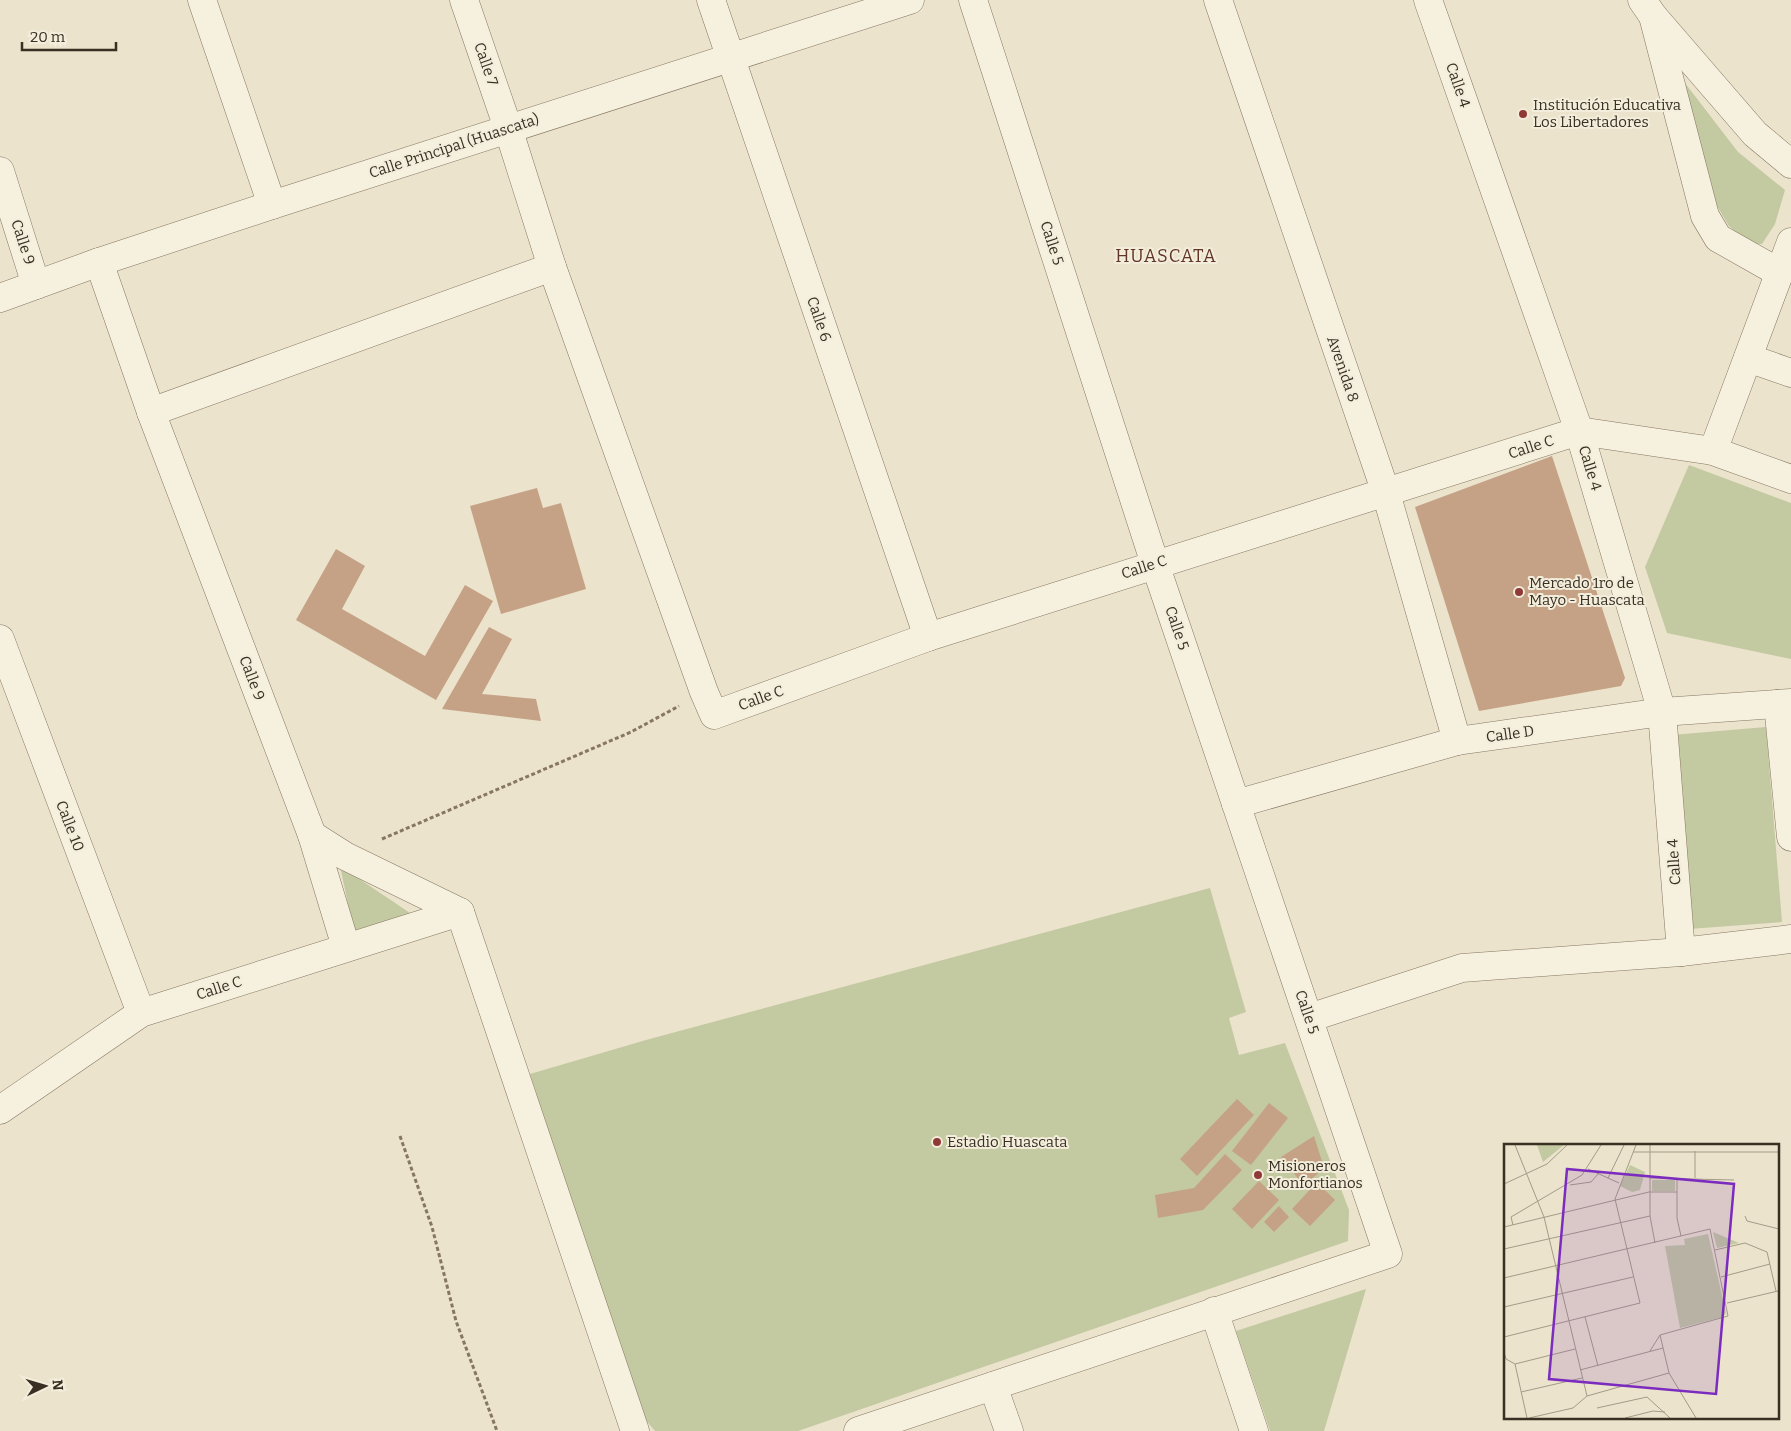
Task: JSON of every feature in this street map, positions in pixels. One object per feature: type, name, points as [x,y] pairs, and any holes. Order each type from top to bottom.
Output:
[{"type":"street","points":[[202,0],[272,205]]},
{"type":"street","name":"Calle 7","points":[[464,0],[508,128],[552,267],[709,704]]},
{"type":"street","name":"Calle 6","points":[[711,0],[729,58],[928,637]]},
{"type":"street","name":"Calle Principal (Huascata)","points":[[0,298],[99,262],[272,205],[910,0]]},
{"type":"street","name":"Calle 5","points":[[973,0],[1156,564],[1388,1254],[1214,1311]]},
{"type":"street","name":"Avenida 8","points":[[1218,0],[1386,493],[1457,741]]},
{"type":"street","name":"Calle 4","points":[[1428,0],[1579,432],[1662,712],[1681,952]]},
{"type":"street","points":[[1648,8],[1755,134],[1791,164]]},
{"type":"street","points":[[1648,8],[1705,216],[1718,238],[1780,273]]},
{"type":"street","name":"Calle 9","points":[[0,171],[36,285]]},
{"type":"street","points":[[1713,451],[1791,242]]},
{"type":"street","name":"Calle 9","points":[[99,262],[151,412],[312,835],[346,947]]},
{"type":"street","points":[[151,412],[552,267]]},
{"type":"street","points":[[1748,358],[1791,373]]},
{"type":"street","points":[[1579,432],[1713,451],[1791,479]]},
{"type":"street","name":"Calle C","points":[[709,704],[1579,432]]},
{"type":"street","name":"Calle 10","points":[[0,640],[141,1013]]},
{"type":"street","points":[[1785,704],[1791,837]]},
{"type":"street","name":"Calle D","points":[[1236,804],[1457,741],[1662,712],[1785,704]]},
{"type":"street","points":[[312,835],[345,856],[460,912],[635,1431]]},
{"type":"street","name":"Calle C","points":[[0,1110],[141,1013],[460,912]]},
{"type":"street","points":[[1309,1018],[1462,968],[1681,952],[1791,938]]},
{"type":"street","points":[[858,1431],[1214,1311],[1254,1431]]},
{"type":"street","points":[[993,1386],[1009,1431]]},
{"type":"path","points":[[345,856],[631,732],[709,704]]},
{"type":"path","points":[[400,1136],[432,1227],[456,1322],[496,1431]]},
{"type":"green space","points":[[1678,74],[1738,152],[1785,190],[1775,224],[1762,244],[1756,244],[1742,237],[1729,226],[1714,201]]},
{"type":"green space","points":[[1689,465],[1791,503],[1791,659],[1667,633],[1645,567]]},
{"type":"green space","points":[[1766,727],[1782,922],[1689,929],[1672,735]]},
{"type":"green space","points":[[340,866],[410,913],[354,932]]},
{"type":"green space","name":"Estadio Huascata","points":[[1210,888],[1246,1012],[1229,1018],[1239,1055],[1285,1043],[1349,1210],[1348,1241],[798,1431],[655,1431],[637,1410],[530,1074],[646,1040]]},
{"type":"green space","points":[[1366,1289],[1324,1431],[1270,1431],[1236,1331]]},
{"type":"building","name":"Mercado 1ro de Mayo - Huascata","points":[[1552,456],[1625,678],[1621,686],[1479,711],[1415,507]]},
{"type":"building","points":[[537,488],[543,508],[561,503],[586,589],[501,614],[470,506]]},
{"type":"building","points":[[336,549],[365,566],[342,609],[425,656],[465,585],[493,601],[436,700],[296,620]]},
{"type":"building","points":[[489,627],[512,639],[482,694],[536,699],[541,721],[442,709]]},
{"type":"building","points":[[1237,1099],[1254,1115],[1197,1176],[1180,1159]]},
{"type":"building","points":[[1269,1103],[1288,1118],[1251,1165],[1232,1151]]},
{"type":"building","points":[[1314,1136],[1324,1168],[1304,1186],[1281,1157]]},
{"type":"building","points":[[1225,1154],[1242,1170],[1203,1210],[1158,1218],[1155,1195],[1194,1188]]},
{"type":"building","points":[[1259,1181],[1279,1200],[1252,1229],[1232,1209]]},
{"type":"building","points":[[1317,1182],[1335,1200],[1310,1226],[1292,1209]]},
{"type":"building","points":[[1279,1206],[1289,1217],[1274,1232],[1264,1222]]},
{"type":"place","name":"Institución Educativa Los Libertadores","points":[[1523,114]]},
{"type":"place","name":"Mercado 1ro de Mayo - Huascata","points":[[1519,592]]},
{"type":"place","name":"Estadio Huascata","points":[[937,1142]]},
{"type":"place","name":"Misioneros Monfortianos","points":[[1258,1175]]},
{"type":"district","name":"HUASCATA","points":[[1166,256]]}]
